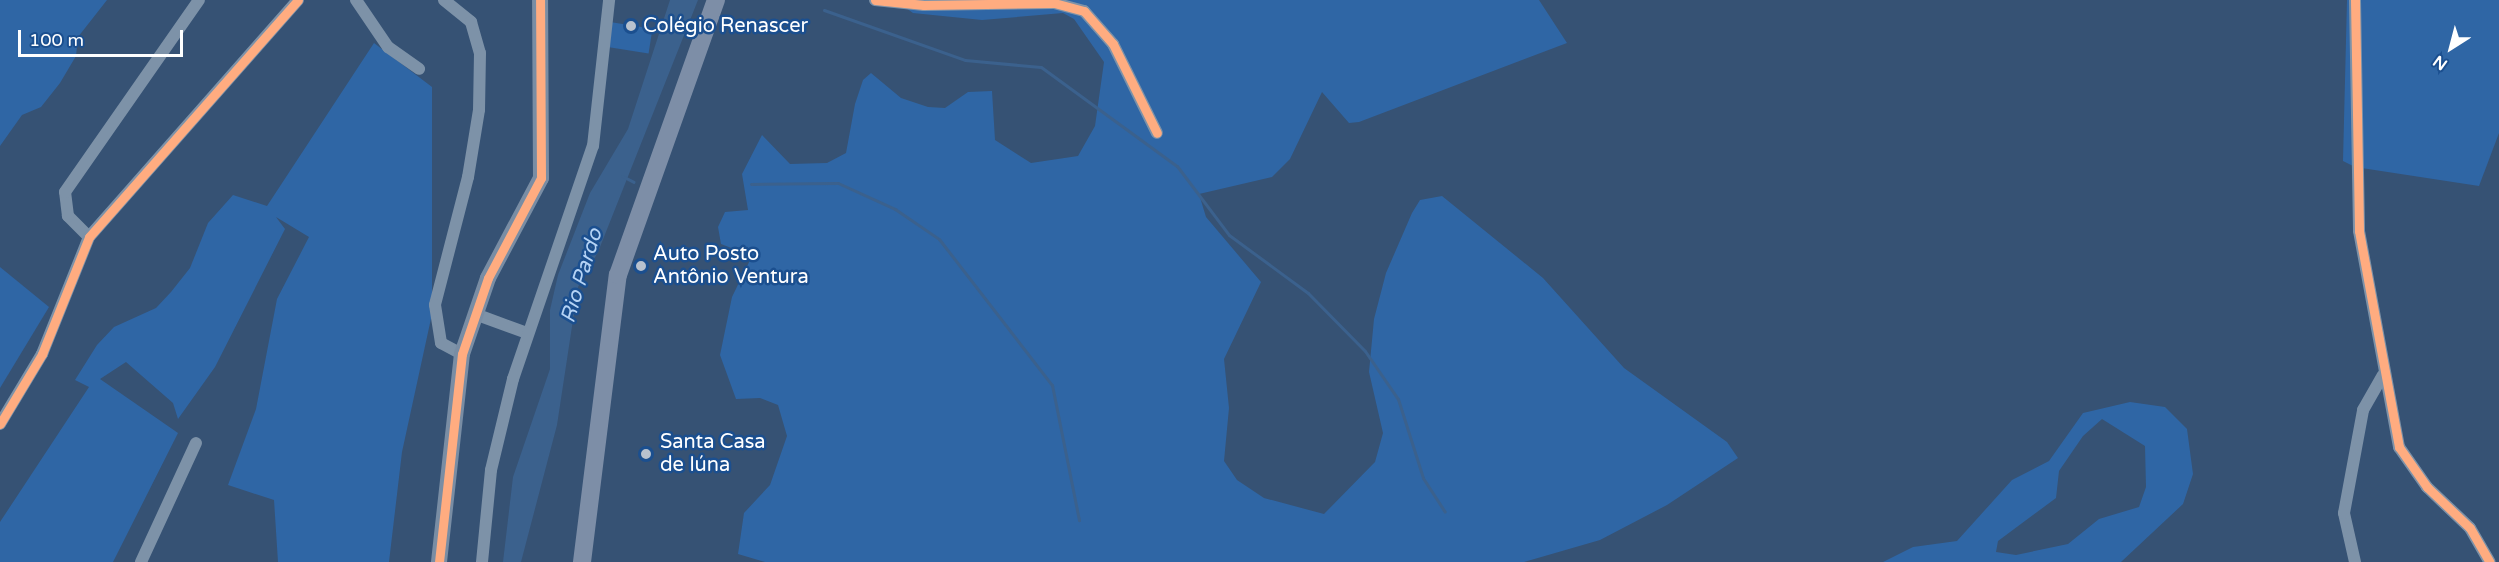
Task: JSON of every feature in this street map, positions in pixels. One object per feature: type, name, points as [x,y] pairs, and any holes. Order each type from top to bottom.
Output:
[{"type":"main road","points":[[582,562],[618,275],[717,0]]},
{"type":"street","points":[[89,237],[68,216],[65,192],[200,0]]},
{"type":"street","points":[[0,424],[42,354],[89,237],[298,0]]},
{"type":"street","points":[[356,0],[388,47],[419,69]]},
{"type":"street","points":[[444,0],[471,22],[480,53],[479,110],[468,177],[435,305],[441,343],[462,354]]},
{"type":"street","points":[[439,562],[462,354],[488,278],[541,178],[540,0]]},
{"type":"street","points":[[482,562],[491,470],[527,333],[593,147],[609,0]]},
{"type":"street","points":[[875,0],[924,5],[1036,2],[1084,11],[1113,44],[1157,133]]},
{"type":"street","points":[[2355,0],[2359,231],[2383,375],[2399,447],[2427,487],[2470,528],[2490,562]]},
{"type":"street","points":[[475,314],[527,333]]},
{"type":"street","points":[[2355,562],[2344,513],[2362,410],[2383,375]]},
{"type":"street","points":[[141,562],[196,444]]},
{"type":"shaded area","points":[[0,0],[107,0],[78,37],[76,56],[60,83],[41,107],[22,115],[0,146]]},
{"type":"shaded area","points":[[895,0],[1539,0],[1567,43],[1359,122],[1349,123],[1322,92],[1290,159],[1272,177],[1199,194],[1206,217],[1261,282],[1224,359],[1229,408],[1224,461],[1237,480],[1264,498],[1324,514],[1375,462],[1383,433],[1369,372],[1374,319],[1386,273],[1412,213],[1420,200],[1442,196],[1543,278],[1624,368],[1727,442],[1738,458],[1667,505],[1600,540],[1524,562],[765,562],[738,554],[744,513],[770,485],[787,436],[778,405],[760,398],[736,399],[720,355],[732,297],[752,256],[721,244],[718,227],[725,212],[748,210],[742,174],[762,135],[790,164],[827,163],[846,153],[855,104],[863,80],[871,73],[901,98],[928,107],[945,108],[968,92],[992,91],[995,140],[1031,163],[1078,156],[1095,126],[1104,62],[1074,19],[1063,13],[982,20],[913,13]]},
{"type":"shaded area","points":[[2347,0],[2499,0],[2499,133],[2479,186],[2355,167],[2343,161]]},
{"type":"shaded area","points":[[610,22],[652,29],[649,53],[606,47]]},
{"type":"shaded area","points":[[374,43],[432,87],[432,314],[402,452],[389,562],[278,562],[274,500],[228,485],[256,409],[277,299],[309,237],[276,217],[285,229],[215,367],[178,419],[173,403],[126,362],[100,379],[178,433],[113,562],[0,562],[0,522],[89,387],[75,380],[97,345],[114,327],[156,308],[171,292],[190,268],[208,223],[233,195],[267,206]]},
{"type":"shaded area","points":[[0,267],[49,307],[0,388]]},
{"type":"shaded area","points":[[2130,402],[2165,407],[2187,429],[2193,474],[2183,504],[2121,562],[1883,562],[1913,547],[1957,541],[2012,480],[2049,461],[2083,413]],"holes":[[[2102,419],[2145,446],[2146,487],[2139,507],[2099,519],[2068,544],[2016,555],[1996,552],[1998,541],[2056,498],[2059,471],[2083,436]]]},
{"type":"water","name":"Rio Pardo","points":[[670,0],[698,0],[598,252],[578,287],[557,425],[521,562],[503,562],[513,477],[550,369],[550,310],[558,275],[590,193],[628,129]]},
{"type":"waterway","points":[[824,10],[965,60],[1041,67],[1177,166],[1229,235],[1308,293],[1365,351],[1398,399],[1423,478],[1445,512]]},
{"type":"waterway","points":[[622,176],[634,182]]},
{"type":"waterway","points":[[751,184],[838,183],[895,209],[939,239],[1052,385],[1079,520]]},
{"type":"cycle path","points":[[0,424],[42,354],[89,237],[298,0]]},
{"type":"cycle path","points":[[439,562],[462,354],[488,278],[541,178],[540,0]]},
{"type":"cycle path","points":[[875,0],[924,5],[1054,3],[1084,11],[1113,44],[1157,133]]},
{"type":"cycle path","points":[[2355,0],[2359,231],[2399,447],[2427,487],[2470,528],[2490,562]]},
{"type":"place","name":"Colégio Renascer","points":[[631,26]]},
{"type":"place","name":"Auto Posto Antônio Ventura","points":[[641,266]]},
{"type":"place","name":"Santa Casa de Iúna","points":[[646,454]]}]
